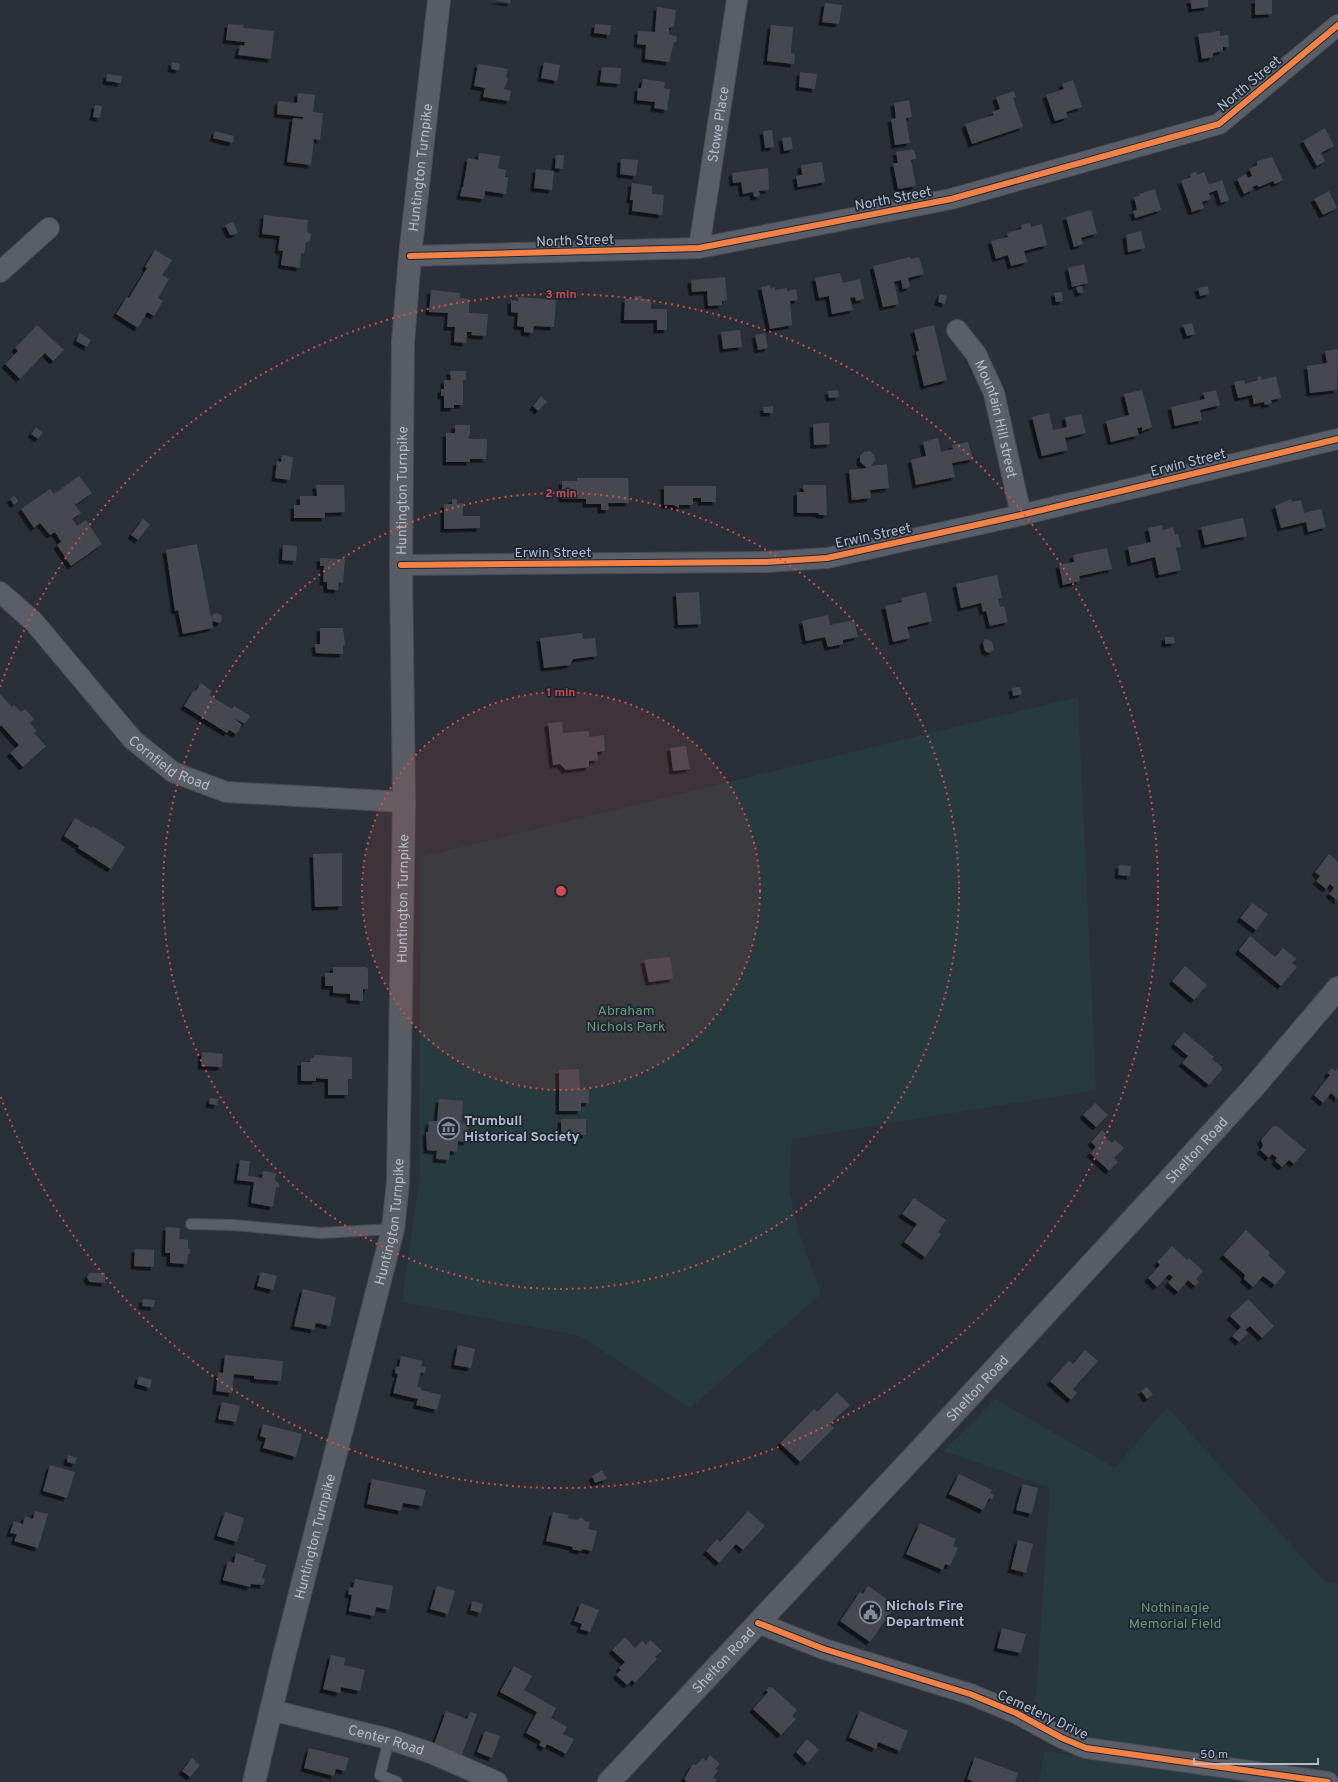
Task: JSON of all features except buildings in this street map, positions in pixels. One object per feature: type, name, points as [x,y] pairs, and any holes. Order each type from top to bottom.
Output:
[{"type":"main road","name":"Huntington Turnpike","points":[[254,1782],[393,1229],[398,1182],[404,802],[402,380],[410,256],[439,0]]},
{"type":"main road","name":"Shelton Road","points":[[609,1782],[921,1449],[1170,1179],[1333,998]]},
{"type":"street","name":"Stowe Place","points":[[699,248],[737,0]]},
{"type":"street","name":"North Street","points":[[410,256],[699,248],[951,199],[1219,124],[1338,25]]},
{"type":"street","points":[[0,272],[49,228]]},
{"type":"street","name":"Mountain Hill street","points":[[957,330],[976,354],[994,393],[1021,515]]},
{"type":"street","name":"Erwin Street","points":[[402,565],[766,562],[826,558],[1021,515],[1338,439]]},
{"type":"street","name":"Cornfield Road","points":[[0,592],[34,622],[132,740],[173,772],[226,792],[404,802]]},
{"type":"street","name":"Cemetery Drive","points":[[758,1623],[824,1648],[970,1694],[1016,1713],[1062,1738],[1086,1748],[1328,1782]]},
{"type":"street","name":"Center Road","points":[[271,1710],[389,1739],[431,1753],[497,1782]]},
{"type":"lane","points":[[191,1224],[233,1225],[321,1233],[393,1229]]},
{"type":"lane","points":[[389,1739],[380,1775],[397,1782]]},
{"type":"green space","name":"Abraham Nichols Park","points":[[1078,697],[1096,1090],[792,1139],[789,1187],[799,1233],[821,1294],[690,1408],[580,1336],[402,1302],[419,1183],[421,857]]},
{"type":"green space","name":"Nothinagle Memorial Field","points":[[995,1399],[1115,1468],[1167,1407],[1325,1582],[1338,1584],[1338,1775],[1084,1738],[1052,1727],[1035,1709],[1050,1488],[944,1451]]},
{"type":"green space","points":[[1044,1751],[1258,1782],[1039,1782]]},
{"type":"cycle path","points":[[410,256],[699,248],[951,199],[1219,124],[1338,25]]},
{"type":"cycle path","points":[[401,565],[766,562],[827,558],[1021,515],[1338,439]]},
{"type":"cycle path","points":[[758,1623],[824,1649],[970,1694],[1016,1713],[1062,1738],[1086,1748],[1328,1782]]},
{"type":"place","name":"Trumbull Historical Society","points":[[448,1128]]},
{"type":"place","name":"Nichols Fire Department","points":[[870,1613]]}]
